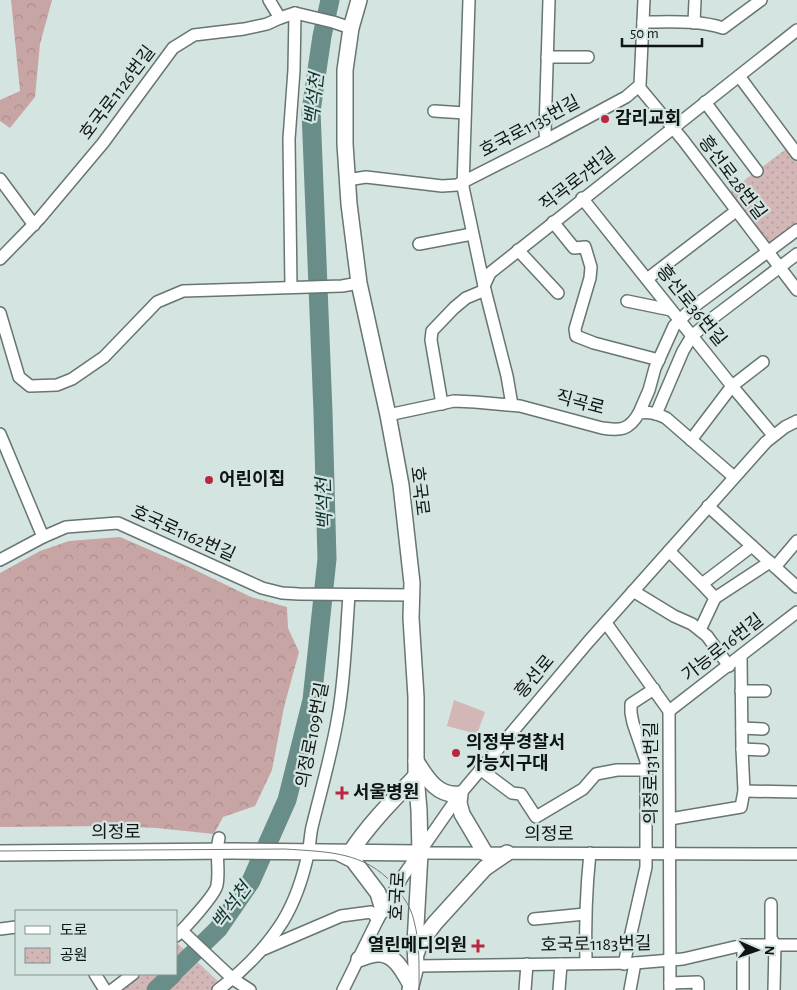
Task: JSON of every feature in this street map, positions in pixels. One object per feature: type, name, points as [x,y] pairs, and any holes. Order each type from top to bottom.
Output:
[{"type":"street","points":[[269,0],[280,18]]},
{"type":"street","name":"호국로","points":[[359,0],[346,58],[344,84],[347,180],[359,284],[388,415],[401,486],[412,583],[416,697],[416,776],[420,853],[415,944],[416,961],[410,988]]},
{"type":"street","points":[[469,0],[463,182],[472,234],[508,376],[512,405]]},
{"type":"street","points":[[546,140],[544,132],[549,0]]},
{"type":"street","points":[[639,87],[642,75],[644,0]]},
{"type":"street","points":[[694,23],[695,0]]},
{"type":"street","points":[[643,22],[711,24],[723,28],[761,0]]},
{"type":"street","points":[[291,287],[289,139],[298,14],[352,28]]},
{"type":"street","name":"호국로1126번길","points":[[0,259],[34,224],[103,143],[173,48],[194,35],[244,29],[298,14]]},
{"type":"street","name":"직곡로7번길","points":[[485,288],[490,273],[582,198],[797,30]]},
{"type":"street","points":[[547,56],[588,57]]},
{"type":"street","points":[[739,76],[797,154]]},
{"type":"street","name":"흥선로28번길","points":[[639,87],[797,290]]},
{"type":"street","name":"호국로1135번길","points":[[347,180],[366,177],[451,186],[457,185],[626,97],[639,87]]},
{"type":"street","points":[[705,102],[757,171]]},
{"type":"street","points":[[434,111],[465,113]]},
{"type":"street","points":[[0,179],[34,224]]},
{"type":"street","name":"흥선로36번길","points":[[582,198],[773,435]]},
{"type":"street","points":[[647,279],[736,211]]},
{"type":"street","points":[[553,222],[574,248],[584,247],[591,267],[590,278],[574,328],[576,336],[594,343],[659,360]]},
{"type":"street","points":[[734,477],[666,418],[656,414],[639,413],[674,326],[692,308],[797,230]]},
{"type":"street","points":[[419,244],[472,234]]},
{"type":"street","points":[[518,250],[558,293]]},
{"type":"street","points":[[656,414],[683,351],[692,336],[797,254]]},
{"type":"street","points":[[0,313],[19,377],[30,386],[57,385],[72,379],[104,357],[157,302],[183,291],[359,284]]},
{"type":"street","points":[[442,404],[431,340],[432,331],[466,298],[485,288]]},
{"type":"street","points":[[627,301],[671,310]]},
{"type":"street","points":[[691,440],[732,386],[763,362]]},
{"type":"street","name":"직곡로","points":[[388,415],[454,401],[512,405],[535,409],[612,430],[627,427],[634,422],[639,413]]},
{"type":"street","name":"흥선로","points":[[343,990],[403,876],[460,794],[633,591],[734,477],[773,435],[797,421]]},
{"type":"street","points":[[0,434],[43,537]]},
{"type":"street","points":[[708,506],[797,587]]},
{"type":"street","name":"호국로1162번길","points":[[0,560],[66,527],[118,524],[262,588],[282,593],[349,595]]},
{"type":"street","points":[[700,630],[715,598],[773,565],[797,540]]},
{"type":"street","points":[[702,584],[752,546]]},
{"type":"street","points":[[668,551],[715,598]]},
{"type":"street","points":[[633,591],[674,616],[692,624],[708,636],[729,666]]},
{"type":"street","points":[[349,595],[412,595]]},
{"type":"street","name":"의정로109번길","points":[[263,949],[283,920],[294,898],[304,852],[311,831],[338,716],[349,595]]},
{"type":"street","name":"가능로16번길","points":[[669,711],[797,612]]},
{"type":"street","name":"의정로131번길","points":[[606,623],[669,711],[670,986]]},
{"type":"street","points":[[670,818],[741,807],[744,791],[741,656]]},
{"type":"street","points":[[630,990],[630,964],[646,867],[646,761],[631,713],[631,704],[654,690]]},
{"type":"street","points":[[742,691],[766,691]]},
{"type":"street","points":[[742,728],[763,729]]},
{"type":"street","points":[[742,749],[763,750]]},
{"type":"street","points":[[416,760],[430,782],[440,790],[451,795],[460,794],[459,802],[462,814],[485,853]]},
{"type":"street","points":[[480,770],[512,793],[522,794],[536,817],[583,789],[596,774],[618,770],[646,770]]},
{"type":"street","points":[[218,990],[233,979],[263,949],[341,916],[370,912],[381,915],[378,893],[353,860],[344,853],[416,776]]},
{"type":"street","points":[[744,791],[797,792]]},
{"type":"street","points":[[217,845],[217,887],[179,934],[233,979],[250,990]]},
{"type":"street","name":"의정로","points":[[0,853],[217,845],[232,851],[344,853],[797,854]]},
{"type":"street","points":[[416,961],[419,944],[434,923],[485,868],[506,853]]},
{"type":"street","points":[[586,963],[585,914],[590,853]]},
{"type":"street","points":[[771,904],[771,938],[775,945],[774,990]]},
{"type":"street","points":[[534,919],[585,914]]},
{"type":"street","points":[[0,929],[15,927]]},
{"type":"street","points":[[743,945],[743,990]]},
{"type":"street","name":"호국로1183번길","points":[[416,961],[630,964],[670,960],[743,945],[797,946]]},
{"type":"street","points":[[359,959],[379,953],[388,956],[400,965],[410,988]]},
{"type":"street","points":[[525,990],[527,964]]},
{"type":"street","points":[[559,990],[561,964]]},
{"type":"street","points":[[96,975],[105,990]]},
{"type":"street","points":[[112,990],[132,975]]},
{"type":"street","points":[[670,986],[698,982],[698,990]]},
{"type":"green space","points":[[11,0],[52,0],[40,44],[35,97],[10,128],[0,121],[0,100],[20,91]]},
{"type":"green space","points":[[790,146],[797,157],[797,229],[769,250],[729,192]]},
{"type":"green space","points":[[120,537],[187,566],[251,597],[287,607],[288,628],[299,652],[284,707],[272,770],[255,806],[223,817],[214,834],[156,828],[110,826],[0,827],[0,573],[40,551],[69,541]]},
{"type":"green space","points":[[454,700],[485,712],[477,734],[447,726]]},
{"type":"green space","points":[[178,944],[221,984],[213,990],[123,990],[142,975],[178,975]]},
{"type":"waterway","name":"백석천","points":[[178,968],[218,929],[251,881],[287,800],[312,700],[327,559],[311,111],[322,36],[330,0]]},
{"type":"waterway","name":"백석천","points":[[156,990],[172,975]]},
{"type":"tram line","points":[[0,851],[285,849],[316,851],[357,859],[370,865],[382,874],[394,885],[409,906],[416,929],[419,955],[419,990]]},
{"type":"place","name":"감리교회","points":[[605,119]]},
{"type":"place","name":"어린이집","points":[[209,480]]},
{"type":"place","name":"의정부경찰서 가능지구대","points":[[456,753]]},
{"type":"place","name":"서울병원","points":[[342,793]]},
{"type":"place","name":"열린메디의원","points":[[478,946]]}]
